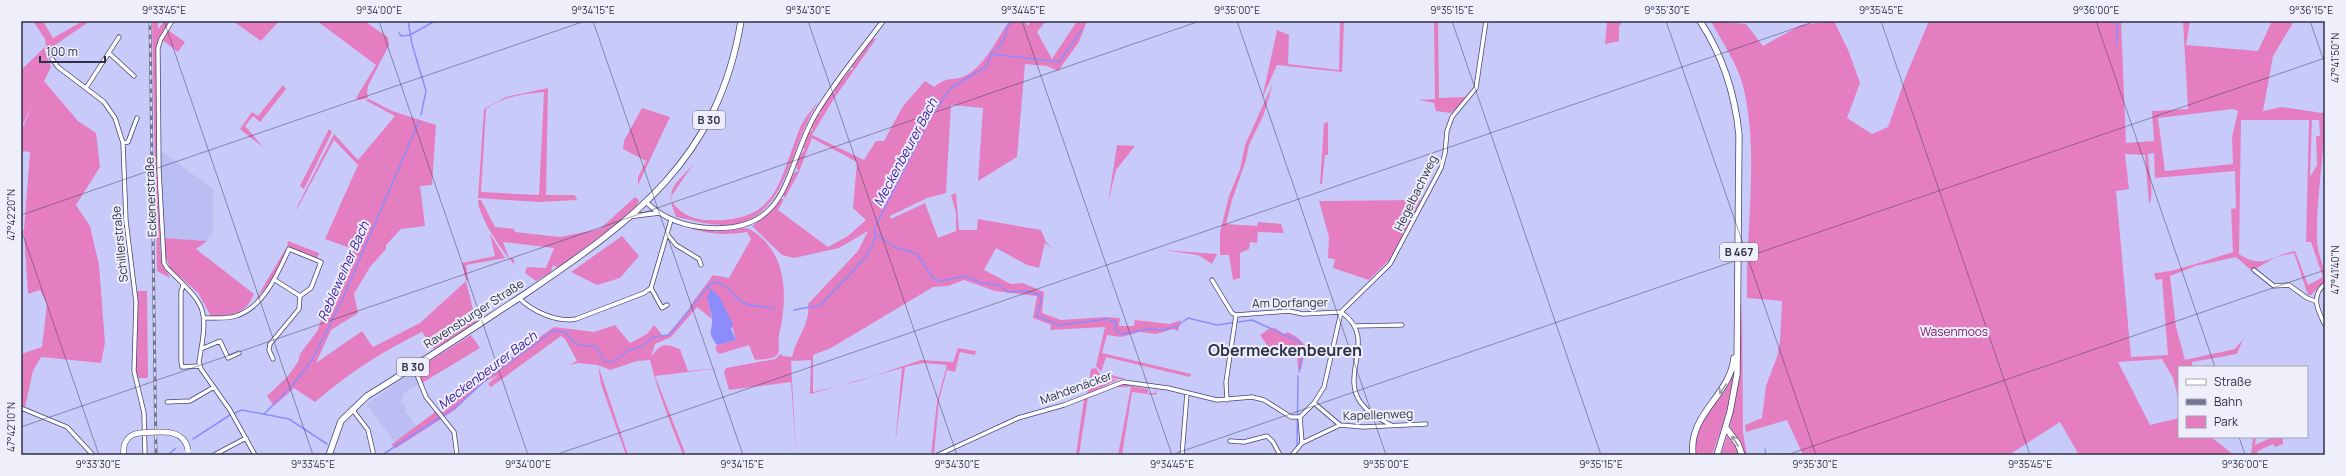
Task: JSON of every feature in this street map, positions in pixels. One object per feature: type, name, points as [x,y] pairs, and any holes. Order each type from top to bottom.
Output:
[{"type":"main road","name":"B 30","points":[[647,203],[681,164],[707,125],[727,79],[741,21]]},
{"type":"main road","name":"B 467","points":[[1700,21],[1726,70],[1736,112],[1740,167],[1738,353],[1735,391],[1726,428],[1717,455]]},
{"type":"main road","name":"Ravensburger Straße","points":[[329,455],[341,421],[352,409],[368,396],[519,298],[633,216],[647,203]]},
{"type":"main road","points":[[1692,455],[1692,439],[1697,423],[1725,387],[1738,353]]},
{"type":"main road","points":[[1726,428],[1738,444],[1742,455]]},
{"type":"main road","points":[[124,455],[123,449],[126,440],[132,434],[140,432],[176,434],[185,441],[188,452]]},
{"type":"street","name":"Eckenerstraße","points":[[172,21],[158,48],[159,139],[163,253],[167,268],[200,302],[205,318],[199,362],[200,366]]},
{"type":"street","points":[[647,203],[658,213],[671,220],[707,228],[729,228],[748,224],[767,212],[784,191],[815,116],[835,83],[883,21]]},
{"type":"street","name":"Hegelbachweg","points":[[1341,312],[1390,264],[1399,250],[1430,185],[1441,168],[1445,153],[1447,131],[1452,117],[1476,88],[1486,21]]},
{"type":"street","points":[[86,88],[119,37]]},
{"type":"street","points":[[109,53],[134,76]]},
{"type":"street","name":"Schillerstraße","points":[[52,59],[58,68],[86,88],[109,109],[123,143],[127,225],[136,302],[134,371],[144,413],[145,455]]},
{"type":"street","points":[[123,143],[128,142],[137,118]]},
{"type":"street","points":[[633,216],[658,213]]},
{"type":"street","points":[[667,305],[662,308],[652,288],[671,220]]},
{"type":"street","points":[[667,234],[676,245],[699,259],[701,265]]},
{"type":"street","points":[[205,318],[230,318],[244,312],[275,280],[289,249],[321,262],[311,288],[300,296],[299,309],[291,322],[270,344],[269,350],[273,359]]},
{"type":"street","points":[[2254,270],[2274,286],[2289,285],[2308,298],[2316,301]]},
{"type":"street","points":[[275,280],[300,296]]},
{"type":"street","points":[[1212,280],[1235,319],[1226,382],[1227,400],[1252,397],[1264,400],[1288,416],[1298,417],[1301,444]]},
{"type":"street","points":[[2325,284],[2317,294],[2316,301],[2325,325]]},
{"type":"street","points":[[183,285],[180,292],[182,367],[200,366],[232,414],[255,455]]},
{"type":"street","points":[[519,298],[543,314],[565,321],[576,319],[630,299],[652,288]]},
{"type":"street","name":"Am Dorfanger","points":[[1235,319],[1289,311],[1303,314],[1341,312],[1327,377],[1314,403],[1298,417]]},
{"type":"street","points":[[1341,312],[1355,326],[1359,352],[1354,374],[1354,390],[1364,408],[1391,425]]},
{"type":"street","points":[[1355,326],[1402,325]]},
{"type":"street","points":[[201,349],[220,341],[228,358],[239,353]]},
{"type":"street","points":[[414,367],[426,397],[454,432],[457,455]]},
{"type":"street","name":"Mahdenäcker","points":[[938,455],[1018,418],[1083,398],[1118,383],[1130,382],[1217,400],[1227,400]]},
{"type":"street","points":[[167,402],[190,401],[214,387]]},
{"type":"street","points":[[1182,455],[1187,393]]},
{"type":"street","points":[[1314,403],[1340,425]]},
{"type":"street","points":[[21,408],[67,427],[93,455]]},
{"type":"street","points":[[352,409],[368,430],[373,452]]},
{"type":"street","name":"Kapellenweg","points":[[1292,455],[1301,444],[1340,425],[1363,427],[1426,424]]},
{"type":"street","points":[[1230,441],[1244,442],[1267,436],[1273,442],[1280,455]]},
{"type":"street","points":[[214,455],[246,438]]},
{"type":"shaded area","points":[[160,150],[213,189],[213,233],[207,241],[164,238]]},
{"type":"shaded area","points":[[712,290],[719,296],[733,324],[731,329],[736,340],[717,345],[711,334],[712,318],[707,296]]},
{"type":"shaded area","points":[[414,372],[419,384],[403,394],[404,397],[400,400],[407,409],[405,411],[419,429],[396,444],[366,404]]},
{"type":"green space","points":[[33,21],[43,21],[53,38],[83,21],[93,21],[87,23],[45,52],[51,67],[44,81],[78,121],[96,133],[100,167],[76,205],[90,226],[99,265],[105,343],[101,363],[41,357],[33,371],[25,407],[21,404],[21,354],[42,347],[47,304],[40,290],[28,294],[24,233],[21,232],[24,230],[30,152],[21,151],[21,131],[33,104],[21,128],[21,70],[46,46],[45,39]]},
{"type":"green space","points":[[152,21],[158,21],[158,29],[165,21],[170,21],[157,44],[160,242],[161,258],[170,278],[157,271]]},
{"type":"green space","points":[[233,21],[279,21],[261,41]]},
{"type":"green space","points":[[317,21],[364,21],[388,37],[389,45],[368,86],[368,98],[359,100],[356,98],[376,65]]},
{"type":"green space","points":[[1009,21],[1024,21],[1028,26],[1030,21],[1046,21],[1037,32],[1052,59],[1077,21],[1087,21],[1079,42],[1058,71],[1047,66],[1025,64],[1017,157],[978,181],[983,108],[951,105],[946,193],[927,198],[890,216],[891,219],[925,203],[938,238],[956,231],[956,213],[951,195],[956,193],[959,230],[977,230],[978,219],[1041,230],[1046,242],[1053,249],[1045,243],[1039,268],[1027,265],[996,248],[984,270],[1011,284],[1023,283],[1044,292],[1042,313],[1061,320],[1105,317],[1120,318],[1119,326],[1134,326],[1135,320],[1170,324],[1181,320],[1178,331],[1173,329],[1156,334],[1140,332],[1121,337],[1107,335],[1102,353],[1191,374],[1190,377],[1106,357],[1101,371],[1096,366],[1105,327],[1050,330],[1051,325],[1033,318],[1037,296],[995,291],[964,280],[948,286],[933,287],[831,348],[813,355],[813,392],[840,386],[810,394],[811,360],[791,361],[796,455],[791,382],[729,390],[724,372],[726,368],[775,359],[782,353],[782,356],[792,357],[807,318],[808,304],[858,251],[868,231],[839,248],[794,258],[782,255],[752,226],[773,210],[781,199],[784,199],[778,210],[828,247],[848,236],[866,220],[853,208],[857,162],[812,138],[798,174],[785,198],[783,195],[794,173],[798,171],[798,159],[805,150],[803,148],[809,131],[813,130],[811,127],[818,113],[821,114],[820,110],[831,94],[835,93],[834,90],[850,70],[853,70],[852,66],[873,39],[876,39],[833,100],[812,135],[864,160],[876,141],[884,141],[903,106],[925,81],[934,87],[943,81],[961,78],[972,72],[985,59]]},
{"type":"green space","points":[[1340,21],[1344,21],[1342,72],[1277,65],[1262,99],[1277,30],[1289,35],[1288,64],[1339,70]]},
{"type":"green space","points":[[1434,21],[1438,21],[1439,98],[1465,97],[1474,87],[1470,96],[1451,113],[1436,111],[1434,103],[1419,100],[1435,99]]},
{"type":"green space","points":[[1607,21],[1622,21],[1619,27],[1619,41],[1605,44]]},
{"type":"green space","name":"Wasenmoos","points":[[1711,21],[1746,24],[1763,46],[1801,25],[1834,21],[1849,52],[1860,83],[1847,118],[1872,134],[1888,127],[1906,76],[1929,21],[2121,21],[2126,143],[2154,141],[2152,111],[2188,109],[2183,21],[2190,21],[2186,45],[2258,51],[2272,21],[2294,21],[2273,56],[2263,111],[2282,107],[2322,113],[2325,110],[2317,239],[2325,281],[2311,295],[2308,295],[2294,253],[2276,257],[2252,271],[2236,257],[2195,266],[2170,276],[2176,327],[2185,360],[2235,349],[2243,339],[2237,354],[2192,362],[2192,366],[2178,366],[2178,397],[2173,378],[2162,359],[2118,362],[2150,425],[2178,418],[2178,438],[2212,438],[2234,455],[2079,455],[2060,422],[2009,455],[1803,455],[1787,420],[1746,432],[1745,425],[1762,418],[1766,386],[1777,357],[1780,341],[1782,301],[1747,298],[1751,192],[1751,138],[1748,112],[1740,77]],"holes":[[[2233,109],[2238,111],[2232,137],[2233,164],[2165,171],[2158,118]],[[2241,120],[2309,120],[2306,242],[2311,242],[2323,277],[2308,285],[2295,251],[2267,260],[2254,261],[2239,254]],[[2312,120],[2319,120],[2320,136],[2316,136],[2317,165],[2310,177]],[[2154,153],[2155,178],[2235,171],[2236,208],[2231,209],[2233,252],[2183,268],[2154,273],[2156,280],[2162,279],[2168,355],[2131,357],[2116,191],[2129,189],[2125,154],[2145,155],[2149,204],[2151,200],[2151,188],[2148,154]]]},
{"type":"green space","points":[[168,30],[185,42],[178,52],[162,40]]},
{"type":"green space","points":[[1273,83],[1264,114],[1249,145],[1246,160],[1232,200],[1226,224],[1257,226],[1258,222],[1281,224],[1284,233],[1258,232],[1257,243],[1250,242],[1249,249],[1240,253],[1240,278],[1233,280],[1229,255],[1220,255],[1220,232],[1229,196],[1240,169],[1245,145]]},
{"type":"green space","points":[[283,85],[286,89],[260,122],[253,116],[245,126],[264,148],[240,129],[252,112],[258,116]]},
{"type":"green space","points":[[548,88],[546,195],[575,195],[577,200],[538,202],[478,198],[484,109],[506,97]],"holes":[[[544,92],[539,195],[481,192],[486,109],[507,98]]]},
{"type":"green space","points":[[369,99],[392,111],[436,125],[432,185],[420,186],[425,226],[401,229],[386,245],[386,249],[370,267],[354,294],[358,313],[331,330],[316,363],[362,331],[373,347],[420,323],[466,281],[476,322],[434,349],[422,332],[367,363],[315,402],[294,388],[274,406],[267,396],[288,376],[298,362],[300,354],[318,330],[325,307],[342,274],[341,268],[350,248],[325,239],[358,165],[334,140],[296,211],[334,134],[358,160],[395,116],[365,100]]},
{"type":"green space","points":[[819,100],[805,127],[786,175],[778,190],[769,204],[757,215],[742,222],[718,225],[676,217],[671,201],[680,211],[701,220],[731,219],[749,214],[762,206],[772,195],[780,182],[802,124]]},
{"type":"green space","points":[[642,108],[670,117],[638,185],[638,177],[646,161],[623,149],[624,141]]},
{"type":"green space","points":[[1328,122],[1328,155],[1325,155],[1322,184],[1320,184],[1324,123]]},
{"type":"green space","points":[[329,129],[332,132],[304,189],[300,186]]},
{"type":"green space","points":[[1117,145],[1135,146],[1116,170],[1108,203]]},
{"type":"green space","points":[[694,163],[671,196],[677,182]]},
{"type":"green space","points":[[635,197],[639,200],[628,215],[558,268],[553,265],[551,272],[536,281],[525,273],[527,267],[546,268],[554,248],[503,242],[509,258],[514,259],[514,264],[509,259],[504,252],[486,224],[479,207],[478,200],[481,200],[495,227],[514,229],[515,232],[560,237],[600,229]]},
{"type":"green space","points":[[1421,200],[1393,256],[1369,280],[1333,268],[1335,259],[1328,258],[1329,237],[1319,201]]},
{"type":"green space","points":[[685,226],[717,231],[740,228],[748,229],[763,239],[772,250],[778,263],[784,291],[784,306],[779,337],[779,349],[776,356],[755,360],[749,345],[719,354],[715,348],[717,345],[736,340],[730,319],[709,293],[708,301],[712,319],[697,307],[671,337],[655,344],[651,357],[658,349],[667,345],[680,349],[688,371],[721,368],[655,376],[686,455],[683,455],[669,420],[657,384],[650,360],[637,361],[610,370],[598,365],[578,363],[569,365],[577,361],[565,339],[561,336],[491,387],[488,384],[498,375],[481,384],[455,410],[396,448],[391,445],[439,409],[442,412],[466,389],[554,327],[594,332],[615,325],[630,343],[647,334],[654,325],[663,336],[667,335],[691,308],[690,306],[713,275],[729,278],[751,239],[747,232],[715,234]]},
{"type":"green space","points":[[490,234],[505,258],[466,265],[468,280],[466,281],[462,263],[495,256]]},
{"type":"green space","points":[[622,236],[639,256],[620,278],[597,285],[571,272]]},
{"type":"green space","points":[[164,238],[207,241],[196,249],[254,294],[247,307],[237,313],[211,316],[198,293],[170,268],[166,258]]},
{"type":"green space","points":[[288,241],[319,253],[317,259],[287,248]]},
{"type":"green space","points":[[285,250],[287,251],[270,283],[256,299]]},
{"type":"green space","points":[[1163,250],[1217,254],[1212,264],[1198,255]]},
{"type":"green space","points":[[137,291],[147,291],[148,378],[137,378],[135,367]]},
{"type":"green space","points":[[1742,296],[1743,433],[1747,455],[1744,455],[1730,427],[1739,377]]},
{"type":"green space","points":[[1275,328],[1284,334],[1288,332],[1298,338],[1306,346],[1301,370],[1298,369],[1297,351],[1285,356],[1278,354],[1274,355],[1260,335],[1269,329]]},
{"type":"green space","points":[[471,335],[480,348],[422,383],[417,369]]},
{"type":"green space","points":[[958,348],[976,351],[975,355],[960,352],[955,372],[947,370],[939,400],[934,454],[931,455],[937,402],[947,365],[923,363],[905,367],[895,446],[902,368],[874,376],[921,360],[953,362]]},
{"type":"green space","points":[[598,365],[628,455],[626,455],[601,384]]},
{"type":"green space","points":[[1096,368],[1101,376],[1117,380],[1087,394],[1091,369]]},
{"type":"green space","points":[[1102,372],[1126,379],[1112,378]]},
{"type":"green space","points":[[1733,373],[1733,388],[1730,400],[1712,455],[1695,455],[1696,441],[1703,420]]},
{"type":"green space","points":[[1121,384],[1148,389],[1148,393],[1155,393],[1157,389],[1156,395],[1132,392],[1122,455],[1118,455],[1131,387],[1114,387]]},
{"type":"green space","points":[[1088,397],[1079,455],[1076,455],[1084,399]]},
{"type":"green space","points":[[1728,433],[1740,455],[1721,455]]},
{"type":"green space","points":[[2253,438],[2256,438],[2255,445],[2271,438],[2283,438],[2283,444],[2275,447],[2273,444],[2258,451],[2256,455],[2251,455]]},
{"type":"waterway","name":"Rebleweiher Bach","points":[[408,21],[412,44],[426,91],[421,115]]},
{"type":"waterway","name":"Rebleweiher Bach","points":[[399,33],[401,36],[410,35],[435,21]]},
{"type":"waterway","name":"Meckenbeurer Bach","points":[[876,225],[933,113],[951,88],[987,66],[991,54],[999,48],[1005,38],[1007,28],[1012,21]]},
{"type":"waterway","points":[[2117,21],[2117,44]]},
{"type":"waterway","points":[[992,54],[1059,62],[1081,31]]},
{"type":"waterway","name":"Rebleweiher Bach","points":[[264,414],[291,387],[312,360],[343,298],[419,121]]},
{"type":"waterway","name":"Meckenbeurer Bach","points":[[794,310],[821,305],[864,259],[871,249],[875,239],[875,229]]},
{"type":"waterway","points":[[877,235],[895,247],[917,254],[933,278],[940,281],[965,276],[981,283],[999,285],[1008,292],[1026,291],[1040,295],[1041,301],[1037,316],[1059,325],[1108,319],[1111,322],[1116,321],[1115,329],[1121,334],[1124,334],[1146,329],[1164,330],[1177,326],[1188,318],[1217,325],[1252,320],[1300,342],[1302,356],[1299,372]]},
{"type":"waterway","name":"Meckenbeurer Bach","points":[[382,455],[456,407],[489,377],[553,331],[565,332],[575,343],[596,347],[604,361],[613,362],[629,350],[641,347],[653,337],[669,335],[709,285],[714,282],[722,284],[746,304],[774,308]]},
{"type":"waterway","name":"Meckenbeurer Bach","points":[[708,286],[711,291]]},
{"type":"waterway","points":[[1297,447],[1298,376]]},
{"type":"waterway","name":"Meckenbeurer Bach","points":[[193,439],[230,415],[242,410],[289,419],[327,444]]},
{"type":"waterway","name":"Meckenbeurer Bach","points":[[169,454],[176,448]]},
{"type":"waterway","points":[[1765,449],[1766,455]]},
{"type":"railway","points":[[150,21],[156,455]]},
{"type":"district","name":"Obermeckenbeuren","points":[[1285,350]]}]
